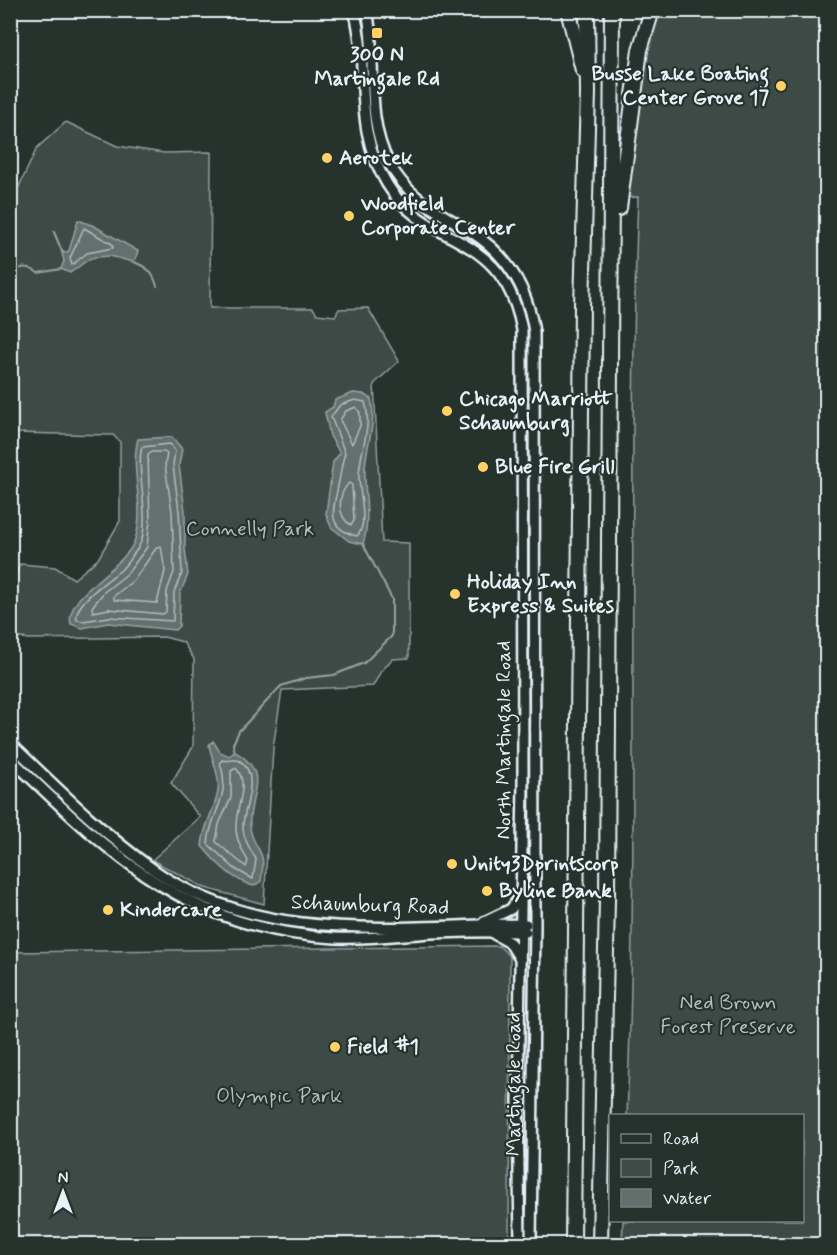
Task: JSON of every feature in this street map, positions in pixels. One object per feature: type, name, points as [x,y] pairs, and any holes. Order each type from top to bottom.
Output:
[{"type":"highway","points":[[568,10],[588,93]]},
{"type":"highway","points":[[573,1245],[582,306],[588,93],[587,10]]},
{"type":"highway","points":[[600,1245],[607,900],[612,10]]},
{"type":"highway","points":[[612,257],[640,50],[652,10]]},
{"type":"street","name":"North Martingale Road","points":[[354,10],[360,42],[366,136],[379,169],[400,200],[424,220],[485,256],[501,275],[519,314],[522,330],[521,928]]},
{"type":"street","name":"North Martingale Road","points":[[367,10],[372,46],[376,123],[388,162],[407,190],[418,201],[480,238],[502,258],[521,285],[532,318],[534,928]]},
{"type":"street","name":"Schaumburg Road","points":[[10,743],[114,839],[155,870],[203,897],[243,912],[288,922],[362,927],[475,925],[534,928]]},
{"type":"street","name":"Schaumburg Road","points":[[10,758],[87,832],[127,865],[177,897],[242,923],[272,930],[337,938],[489,932],[521,928]]},
{"type":"street","points":[[475,925],[511,909],[521,893]]},
{"type":"street","name":"Martingale Road","points":[[520,1245],[521,928]]},
{"type":"street","name":"Martingale Road","points":[[531,1245],[534,928]]},
{"type":"street","points":[[489,932],[510,943],[520,960]]},
{"type":"green space","name":"Ned Brown Forest Preserve","points":[[652,11],[826,11],[826,1244],[622,1244],[623,1222],[804,1222],[804,1114],[627,1114],[633,886],[633,426],[638,197],[620,198]]},
{"type":"green space","name":"Connelly Park","points":[[66,122],[117,146],[164,153],[211,152],[210,308],[313,308],[317,314],[335,316],[339,309],[368,308],[399,361],[374,384],[382,542],[409,543],[409,658],[392,659],[373,686],[282,690],[273,748],[264,904],[205,888],[152,860],[200,817],[171,783],[193,747],[194,659],[183,642],[164,637],[30,639],[11,637],[11,586],[20,564],[55,567],[74,579],[98,559],[120,521],[120,442],[113,435],[11,433],[11,194],[17,191],[37,148]]},
{"type":"green space","name":"Olympic Park","points":[[499,946],[510,956],[509,1244],[11,1244],[11,952]]},
{"type":"water","points":[[78,220],[94,226],[138,251],[134,262],[110,256],[96,257],[89,259],[70,273],[61,269],[64,261],[61,249],[64,253],[69,251]]},
{"type":"water","points":[[353,393],[363,394],[371,399],[373,408],[365,469],[367,516],[363,544],[349,541],[331,527],[326,514],[333,462],[340,453],[330,436],[325,412],[333,407],[335,400]]},
{"type":"water","points":[[172,437],[182,449],[179,465],[185,511],[188,575],[180,593],[179,626],[175,630],[108,623],[82,628],[71,624],[71,613],[76,603],[128,552],[134,542],[139,517],[135,465],[138,439]]},
{"type":"water","points":[[213,741],[220,752],[229,756],[235,752],[246,760],[253,768],[256,777],[250,827],[262,857],[263,866],[261,881],[254,886],[232,875],[202,846],[204,831],[218,790],[209,745]]},
{"type":"waterway","points":[[54,232],[61,249]]},
{"type":"waterway","points":[[134,262],[149,271],[157,286]]},
{"type":"waterway","points":[[12,272],[25,268],[38,273],[61,269]]},
{"type":"waterway","points":[[235,752],[233,744],[239,731],[281,686],[306,678],[334,675],[364,663],[392,636],[392,599],[363,544]]},
{"type":"place","name":"300 N Martingale Rd","points":[[377,33]]},
{"type":"place","name":"Busse Lake Boating Center Grove 17","points":[[781,86]]},
{"type":"place","name":"Aerotek","points":[[327,158]]},
{"type":"place","name":"Woodfield Corporate Center","points":[[349,216]]},
{"type":"place","name":"Chicago Marriott Schaumburg","points":[[447,411]]},
{"type":"place","name":"Blue Fire Grill","points":[[483,467]]},
{"type":"place","name":"Holiday Inn Express & Suites","points":[[455,594]]},
{"type":"place","name":"Unity3Dprintscorp","points":[[452,864]]},
{"type":"place","name":"Byline Bank","points":[[487,891]]},
{"type":"place","name":"Kindercare","points":[[108,910]]},
{"type":"place","name":"Field #1","points":[[335,1047]]}]
